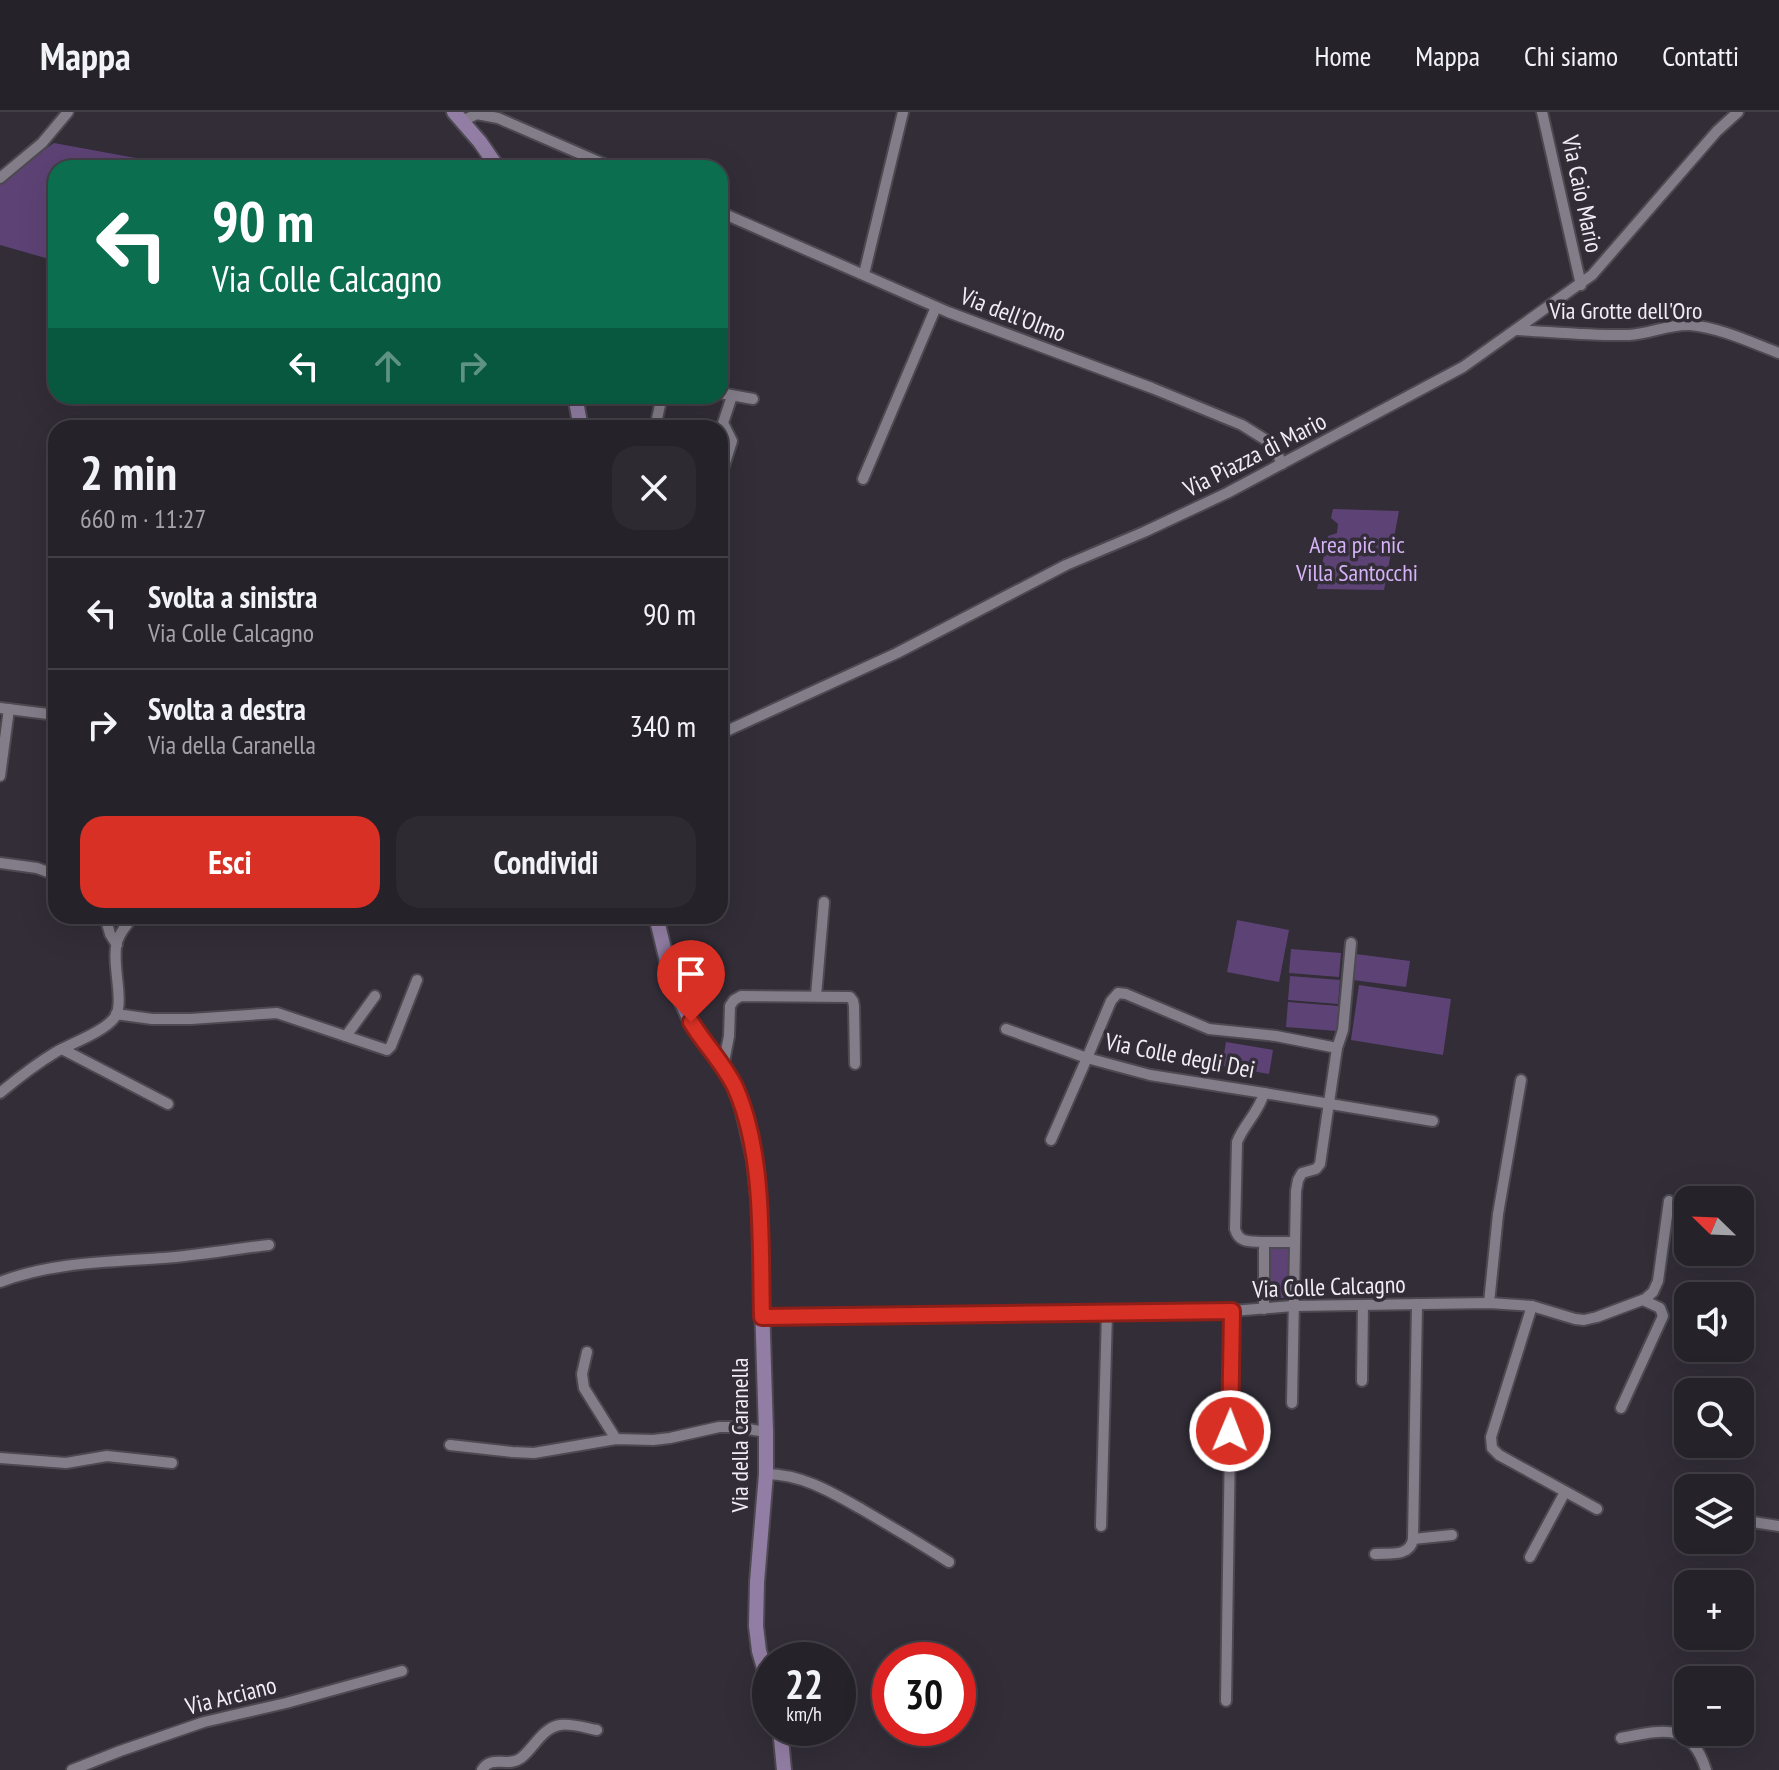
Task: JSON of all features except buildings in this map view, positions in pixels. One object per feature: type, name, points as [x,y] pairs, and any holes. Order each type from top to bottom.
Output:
[{"type":"main road","points":[[458,116],[493,160]]},
{"type":"main road","name":"Via della Caranella","points":[[658,924],[679,998],[740,1100],[754,1159],[766,1432],[756,1612],[758,1642]]},
{"type":"main road","points":[[782,1746],[784,1770]]},
{"type":"street","points":[[0,178],[42,143],[68,112]]},
{"type":"street","points":[[864,274],[903,112]]},
{"type":"street","name":"Via Caio Mario","points":[[1542,112],[1581,285]]},
{"type":"street","name":"Via Piazza di Mario","points":[[728,730],[876,663],[1049,573],[1207,503],[1447,376],[1581,285],[1607,260],[1717,131],[1738,112]]},
{"type":"street","points":[[458,116],[477,114],[498,118],[595,160]]},
{"type":"street","name":"Via dell'Olmo","points":[[728,215],[936,307],[1242,425],[1266,440],[1282,464]]},
{"type":"street","points":[[863,479],[936,307]]},
{"type":"street","name":"Via Grotte dell'Oro","points":[[1517,330],[1631,335],[1692,326],[1726,333],[1779,353]]},
{"type":"street","points":[[728,395],[753,399]]},
{"type":"street","points":[[724,420],[732,396]]},
{"type":"street","points":[[728,433],[732,444],[728,455]]},
{"type":"street","points":[[0,776],[4,709],[48,714]]},
{"type":"street","points":[[0,863],[48,872]]},
{"type":"street","points":[[816,996],[824,902]]},
{"type":"street","points":[[108,924],[117,945]]},
{"type":"street","points":[[0,1093],[36,1065],[105,1026],[116,1014],[119,1002],[115,970],[117,945],[128,924]]},
{"type":"street","points":[[1292,1403],[1298,1180],[1303,1172],[1320,1164],[1337,1048],[1343,1030],[1351,943]]},
{"type":"street","points":[[116,1014],[152,1019],[191,1019],[277,1013],[381,1049],[389,1049],[417,980]]},
{"type":"street","name":"Via Colle degli Dei","points":[[1051,1140],[1112,999],[1122,992],[1209,1029],[1269,1035],[1337,1048]]},
{"type":"street","points":[[723,1067],[730,1006],[737,997],[845,995],[852,998],[855,1064]]},
{"type":"street","points":[[346,1036],[375,996]]},
{"type":"street","name":"Via Colle degli Dei","points":[[1006,1029],[1087,1058],[1156,1076],[1433,1121]]},
{"type":"street","points":[[62,1049],[168,1104]]},
{"type":"street","points":[[1489,1303],[1496,1228],[1521,1080]]},
{"type":"street","name":"Via Colle degli Dei","points":[[1264,1093],[1261,1105],[1237,1142],[1235,1229],[1242,1241],[1294,1242]]},
{"type":"street","points":[[1621,1408],[1663,1316],[1660,1308],[1643,1300],[1657,1284],[1669,1201]]},
{"type":"street","points":[[1264,1242],[1264,1309]]},
{"type":"street","points":[[0,1282],[29,1272],[89,1262],[169,1257],[269,1245]]},
{"type":"street","name":"Via Colle Calcagno","points":[[762,1317],[1232,1311],[1293,1306],[1489,1303],[1532,1306],[1586,1320],[1643,1300]]},
{"type":"street","points":[[1375,1554],[1408,1551],[1412,1546],[1417,1304]]},
{"type":"street","points":[[1362,1381],[1363,1305]]},
{"type":"street","points":[[1532,1306],[1491,1442],[1496,1454],[1597,1509]]},
{"type":"street","points":[[1226,1701],[1232,1311]]},
{"type":"street","points":[[1101,1526],[1107,1313]]},
{"type":"street","points":[[587,1352],[582,1374],[584,1388],[616,1439]]},
{"type":"street","points":[[450,1445],[534,1453],[616,1439],[670,1438],[725,1426],[766,1432]]},
{"type":"street","points":[[0,1458],[66,1463],[107,1456],[172,1463]]},
{"type":"street","points":[[766,1474],[799,1479],[824,1488],[949,1562]]},
{"type":"street","points":[[1530,1557],[1565,1492]]},
{"type":"street","points":[[1754,1522],[1779,1526]]},
{"type":"street","points":[[1413,1539],[1452,1535]]},
{"type":"street","name":"Via Arciano","points":[[72,1770],[204,1722],[402,1671]]},
{"type":"street","points":[[482,1770],[490,1762],[519,1760],[554,1727],[563,1725],[597,1730]]},
{"type":"street","points":[[1621,1738],[1656,1731],[1674,1733],[1695,1745],[1706,1770]]},
{"type":"green space","points":[[54,143],[147,160],[48,160],[48,259],[0,245],[0,183]]},
{"type":"green space","name":"Area pic nic Villa Santocchi","points":[[1333,509],[1399,511],[1384,590],[1317,589],[1328,536],[1337,533],[1338,524],[1331,518]]},
{"type":"green space","points":[[1237,920],[1289,930],[1279,982],[1227,972]]},
{"type":"green space","points":[[1291,949],[1341,953],[1339,977],[1289,973]]},
{"type":"green space","points":[[1356,954],[1410,961],[1406,987],[1353,980]]},
{"type":"green space","points":[[1290,976],[1340,980],[1338,1004],[1288,1000]]},
{"type":"green space","points":[[1359,985],[1451,999],[1443,1055],[1351,1040]]},
{"type":"green space","points":[[1288,1002],[1339,1006],[1337,1031],[1286,1027]]},
{"type":"green space","points":[[1226,1042],[1273,1050],[1269,1074],[1222,1066]]},
{"type":"green space","points":[[1267,1244],[1291,1244],[1291,1298],[1267,1298]]},
{"type":"route","points":[[691,1022],[731,1079],[751,1141],[757,1184],[762,1317],[1232,1311],[1230,1431]]}]
